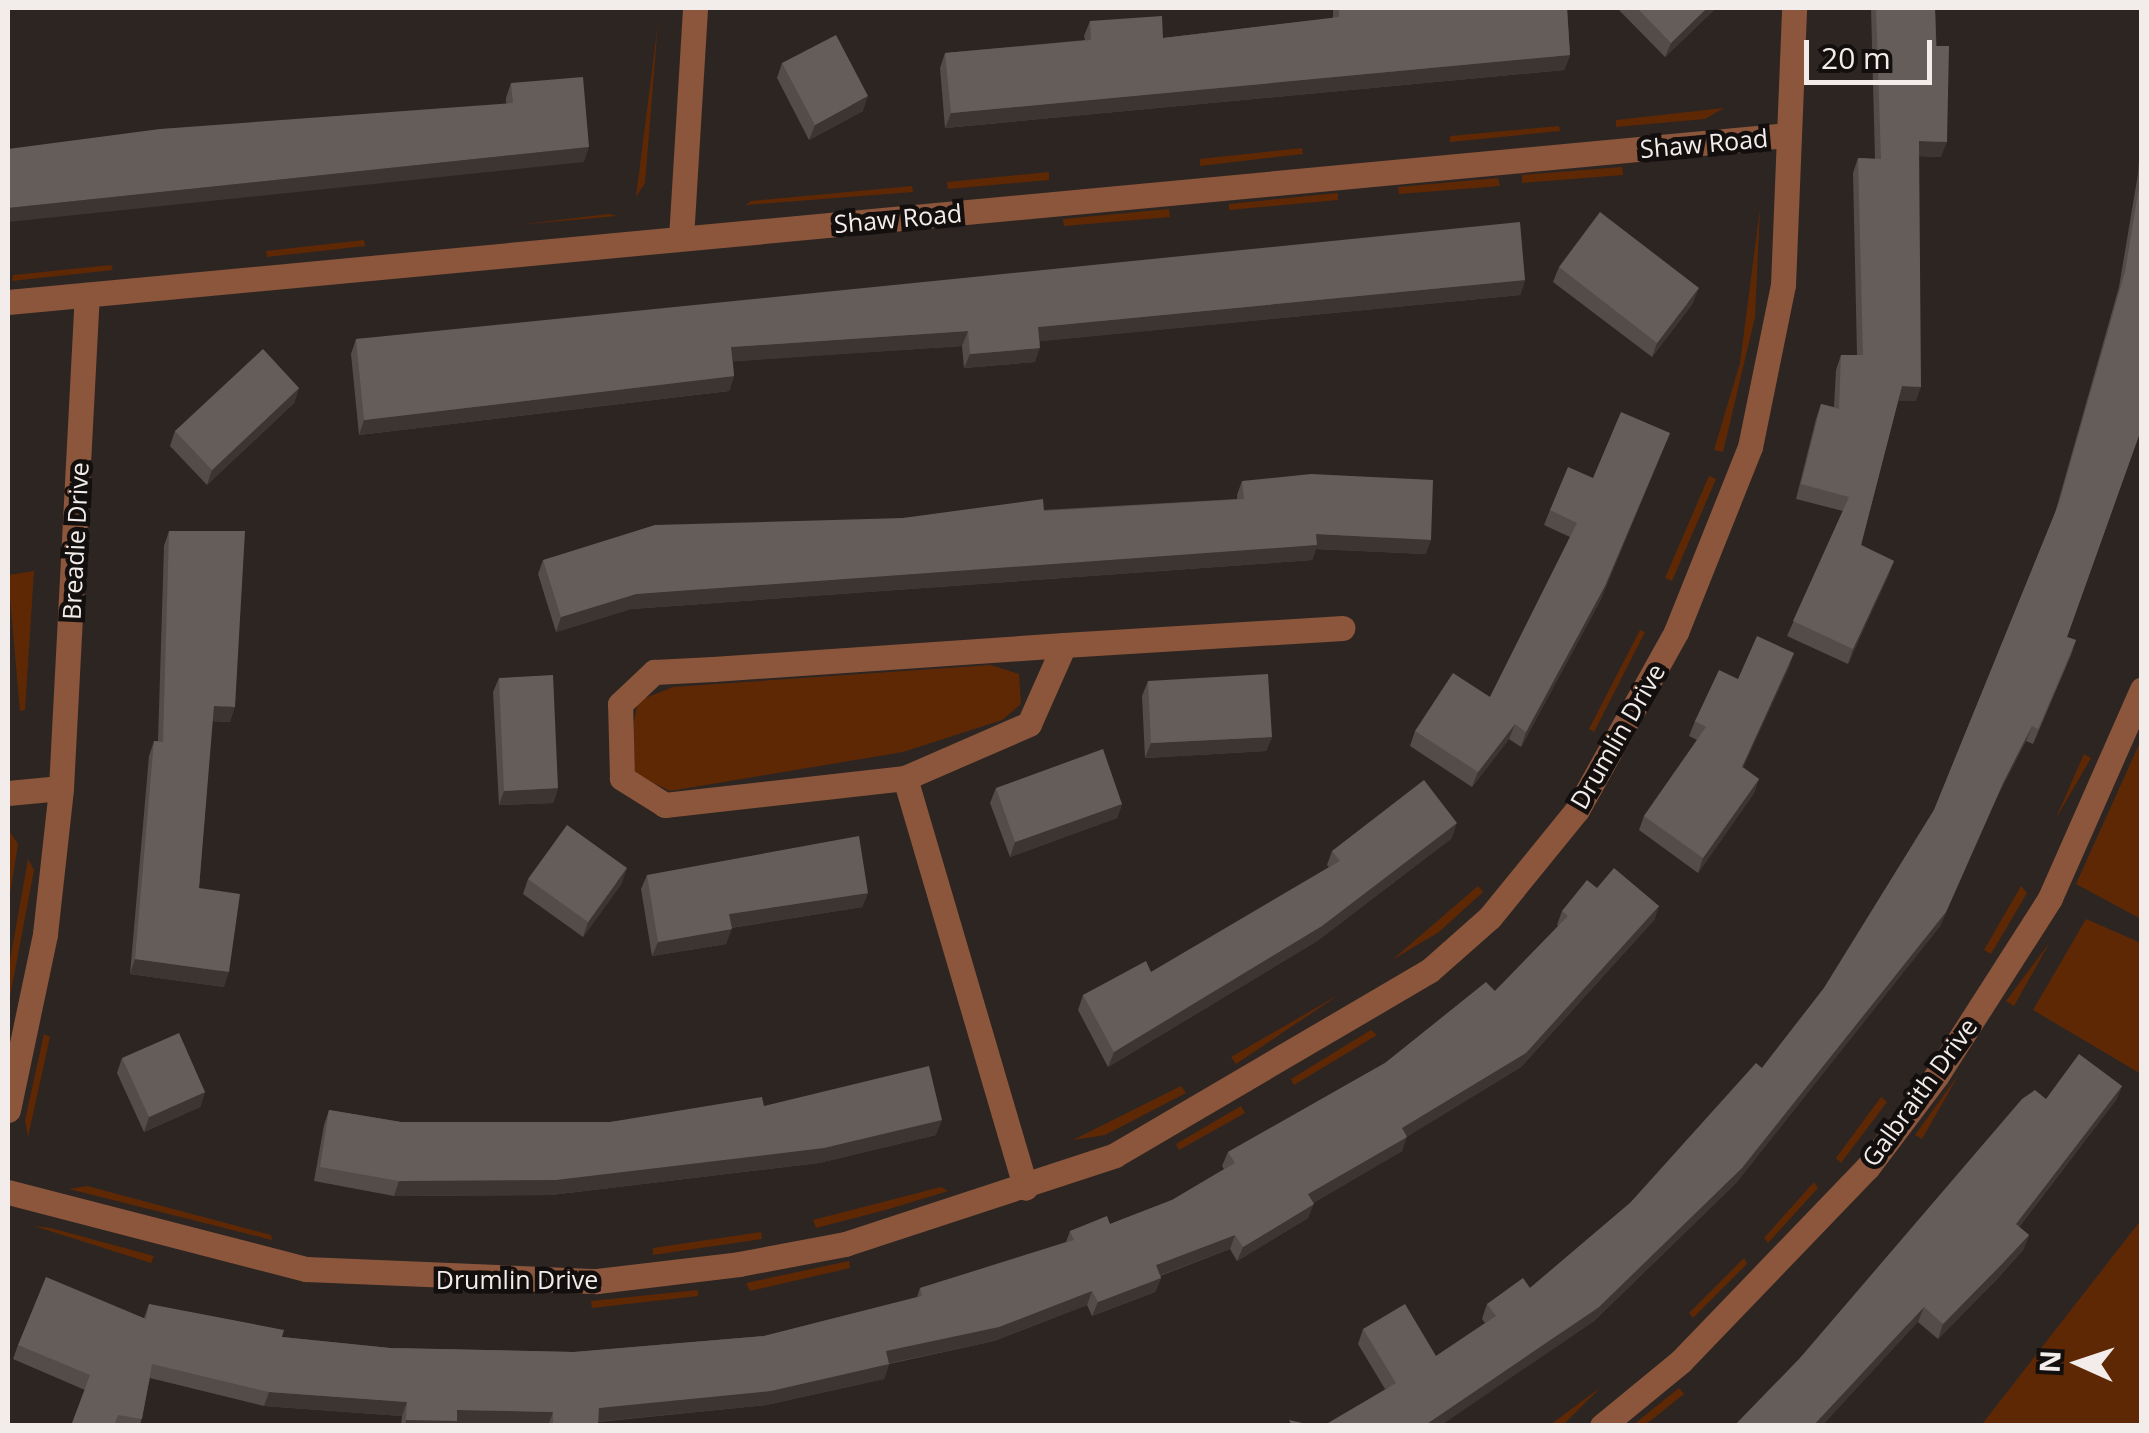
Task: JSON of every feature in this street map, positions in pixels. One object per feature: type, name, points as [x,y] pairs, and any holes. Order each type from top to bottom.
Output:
[{"type":"street","points":[[681,238],[695,8]]},
{"type":"street","name":"Drumlin Drive","points":[[8,1192],[306,1269],[596,1282],[845,1244],[1026,1188],[1114,1155],[1244,1086],[1429,971],[1490,917],[1576,810],[1676,632],[1750,448],[1782,285],[1794,8]]},
{"type":"street","name":"Shaw Road","points":[[8,302],[1788,136]]},
{"type":"street","name":"Breadie Drive","points":[[8,1110],[44,934],[61,788],[88,295]]},
{"type":"street","points":[[1064,645],[1029,724],[906,778],[665,805],[622,778],[620,704],[654,672],[1064,645],[1342,628]]},
{"type":"street","name":"Galbraith Drive","points":[[1602,1426],[1681,1361],[1867,1168],[1937,1075],[2050,898],[2142,688]]},
{"type":"street","points":[[906,778],[1026,1188]]},
{"type":"street","points":[[8,793],[61,788]]},
{"type":"shaded area","points":[[658,23],[645,183],[636,197]]},
{"type":"shaded area","points":[[1724,108],[1705,119],[1616,127],[1616,120]]},
{"type":"shaded area","points":[[1559,126],[1560,131],[1450,142],[1450,136]]},
{"type":"shaded area","points":[[1302,148],[1303,154],[1200,166],[1200,159]]},
{"type":"shaded area","points":[[1622,167],[1623,175],[1522,183],[1522,175]]},
{"type":"shaded area","points":[[1049,172],[1049,180],[948,189],[947,182]]},
{"type":"shaded area","points":[[1498,178],[1500,186],[1399,194],[1398,187]]},
{"type":"shaded area","points":[[912,186],[913,192],[746,205],[751,201]]},
{"type":"shaded area","points":[[1338,193],[1338,200],[1229,210],[1229,204]]},
{"type":"shaded area","points":[[1169,209],[1170,217],[1064,226],[1063,219]]},
{"type":"shaded area","points":[[1760,209],[1755,317],[1723,452],[1714,450],[1740,363]]},
{"type":"shaded area","points":[[609,214],[617,216],[516,225]]},
{"type":"shaded area","points":[[364,240],[365,246],[267,257],[266,251]]},
{"type":"shaded area","points":[[111,265],[113,270],[12,281],[13,275]]},
{"type":"shaded area","points":[[1709,476],[1716,479],[1672,581],[1665,578]]},
{"type":"shaded area","points":[[34,571],[25,710],[20,711],[8,575]]},
{"type":"shaded area","points":[[1640,630],[1645,632],[1594,732],[1589,729]]},
{"type":"shaded area","points":[[991,665],[1019,674],[1021,704],[1002,720],[903,752],[670,791],[635,774],[627,759],[638,701],[673,687]]},
{"type":"shaded area","points":[[2141,740],[2141,919],[2076,884]]},
{"type":"shaded area","points":[[2084,754],[2091,758],[2055,820]]},
{"type":"shaded area","points":[[8,829],[18,844],[8,907]]},
{"type":"shaded area","points":[[28,859],[34,870],[8,1007],[8,972]]},
{"type":"shaded area","points":[[1478,886],[1483,892],[1439,932],[1392,960]]},
{"type":"shaded area","points":[[2021,886],[2027,893],[1991,954],[1984,950]]},
{"type":"shaded area","points":[[2086,919],[2141,943],[2141,1074],[2033,1010]]},
{"type":"shaded area","points":[[2050,942],[2014,1006],[2006,1001]]},
{"type":"shaded area","points":[[1340,994],[1236,1064],[1231,1057]]},
{"type":"shaded area","points":[[1371,1030],[1377,1035],[1294,1085],[1291,1079]]},
{"type":"shaded area","points":[[44,1034],[50,1037],[28,1137],[25,1120]]},
{"type":"shaded area","points":[[1959,1074],[1922,1139],[1915,1135]]},
{"type":"shaded area","points":[[1181,1086],[1186,1093],[1105,1135],[1073,1140]]},
{"type":"shaded area","points":[[1881,1097],[1887,1102],[1841,1163],[1836,1158]]},
{"type":"shaded area","points":[[1241,1106],[1245,1113],[1179,1150],[1176,1144]]},
{"type":"shaded area","points":[[1814,1182],[1818,1188],[1768,1243],[1764,1238]]},
{"type":"shaded area","points":[[87,1186],[271,1235],[272,1240],[69,1189]]},
{"type":"shaded area","points":[[941,1187],[948,1191],[816,1228],[813,1220]]},
{"type":"shaded area","points":[[2141,1220],[2141,1425],[1980,1425],[1983,1423]]},
{"type":"shaded area","points":[[34,1226],[51,1228],[154,1256],[151,1263]]},
{"type":"shaded area","points":[[761,1232],[762,1239],[653,1255],[653,1248]]},
{"type":"shaded area","points":[[1744,1258],[1747,1264],[1693,1318],[1689,1313]]},
{"type":"shaded area","points":[[849,1261],[850,1268],[750,1291],[746,1283]]},
{"type":"shaded area","points":[[698,1290],[698,1296],[592,1308],[591,1301]]},
{"type":"shaded area","points":[[1601,1387],[1563,1425],[1550,1425]]},
{"type":"shaded area","points":[[1679,1388],[1684,1394],[1645,1425],[1633,1425]]},
{"type":"building","points":[[1339,8],[1567,8],[1570,55],[951,113],[945,53],[1091,40],[1090,21],[1162,16],[1163,38],[1339,17]]},
{"type":"building","points":[[1637,8],[1707,8],[1671,43]]},
{"type":"building","points":[[1876,8],[1935,8],[1936,46],[1949,46],[1947,142],[1919,141],[1921,387],[1902,386],[1861,545],[1894,561],[1853,649],[1793,621],[1849,497],[1801,484],[1821,404],[1839,409],[1841,355],[1863,355],[1858,158],[1881,159]]},
{"type":"building","points":[[836,35],[868,96],[815,125],[782,63]]},
{"type":"building","points":[[583,77],[589,147],[8,208],[8,149],[160,129],[513,103],[511,83]]},
{"type":"building","points":[[2142,169],[2142,427],[2067,637],[2076,640],[2038,729],[2032,726],[2004,781],[1946,912],[1742,1168],[1599,1307],[1424,1426],[1323,1426],[1396,1383],[1363,1329],[1405,1304],[1436,1356],[1496,1316],[1487,1304],[1523,1278],[1530,1288],[1630,1203],[1756,1063],[1762,1068],[1824,988],[1934,810],[2059,503],[2125,272]]},
{"type":"building","points":[[1600,212],[1699,288],[1657,343],[1559,267]]},
{"type":"building","points":[[1520,222],[1525,280],[1038,327],[1040,348],[970,354],[968,331],[731,347],[734,376],[364,420],[356,339]]},
{"type":"building","points":[[263,349],[299,388],[212,470],[175,431]]},
{"type":"building","points":[[1621,412],[1670,433],[1605,586],[1526,732],[1515,724],[1478,772],[1415,731],[1453,673],[1490,697],[1577,523],[1550,510],[1568,467],[1593,478]]},
{"type":"building","points":[[1311,474],[1433,480],[1431,540],[1316,534],[1317,545],[636,594],[561,617],[543,560],[655,525],[903,518],[1043,499],[1044,511],[1244,499],[1242,481]]},
{"type":"building","points":[[169,531],[245,531],[235,707],[214,706],[199,888],[240,894],[229,972],[135,959],[154,741],[163,742]]},
{"type":"building","points":[[1757,636],[1794,653],[1742,767],[1759,779],[1703,858],[1644,816],[1706,727],[1695,721],[1719,670],[1738,679]]},
{"type":"building","points":[[1268,674],[1272,737],[1151,743],[1148,681]]},
{"type":"building","points":[[553,675],[558,788],[504,791],[499,678]]},
{"type":"building","points":[[1103,749],[1122,804],[1015,842],[996,788]]},
{"type":"building","points":[[1424,780],[1457,823],[1322,926],[1114,1052],[1083,995],[1146,961],[1151,972],[1340,861],[1332,851]]},
{"type":"building","points":[[567,825],[627,868],[588,922],[528,879]]},
{"type":"building","points":[[859,836],[868,893],[729,914],[732,929],[658,942],[647,875]]},
{"type":"building","points":[[1614,868],[1659,906],[1526,1053],[1402,1128],[1407,1137],[1308,1194],[1314,1204],[1243,1247],[1235,1235],[1156,1265],[1161,1278],[1098,1302],[1092,1291],[999,1327],[886,1351],[889,1364],[771,1391],[599,1408],[598,1426],[553,1426],[553,1412],[457,1410],[457,1421],[406,1420],[407,1402],[269,1392],[152,1364],[142,1419],[118,1415],[114,1426],[71,1426],[90,1375],[18,1345],[46,1277],[146,1319],[149,1304],[284,1330],[282,1337],[390,1348],[574,1352],[764,1336],[922,1296],[920,1288],[1074,1240],[1070,1231],[1107,1216],[1110,1224],[1172,1200],[1235,1163],[1228,1152],[1385,1063],[1486,982],[1495,991],[1568,916],[1562,911],[1587,880],[1597,888]]},
{"type":"building","points":[[179,1033],[205,1092],[149,1117],[122,1058]]},
{"type":"building","points":[[2079,1054],[2122,1086],[2016,1224],[2029,1235],[1943,1324],[1924,1307],[1813,1426],[1734,1426],[1800,1358],[2022,1099],[2035,1090],[2046,1099]]},
{"type":"building","points":[[929,1066],[942,1120],[824,1148],[556,1180],[399,1181],[320,1167],[329,1110],[401,1122],[610,1122],[762,1097],[764,1106]]},
{"type":"building","points":[[1289,1420],[1316,1426],[1292,1426]]}]
